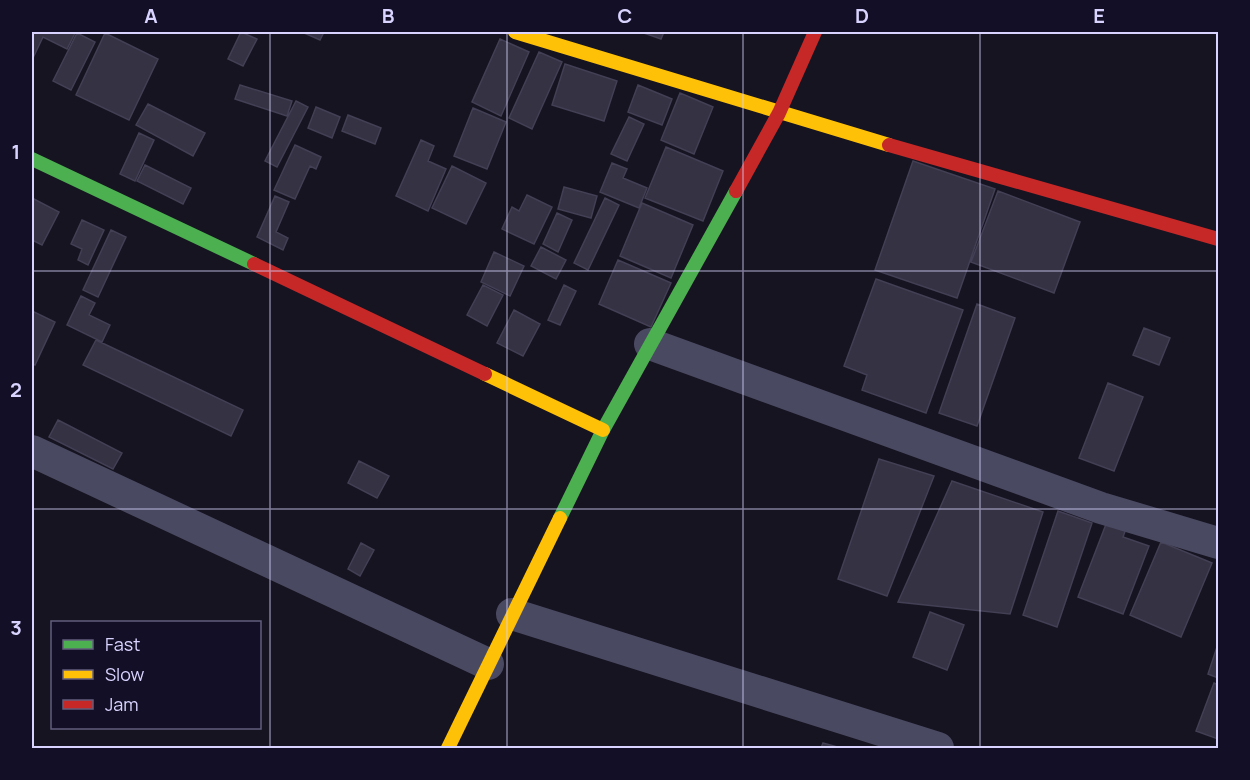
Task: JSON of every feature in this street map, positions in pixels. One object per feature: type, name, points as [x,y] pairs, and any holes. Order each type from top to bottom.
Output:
[{"type":"street","points":[[515,32],[779,112],[1218,239]]},
{"type":"street","points":[[448,748],[603,430],[779,112],[815,32]]},
{"type":"street","points":[[32,159],[603,430]]},
{"type":"street","points":[[650,344],[1101,508],[1218,543]]},
{"type":"street","points":[[32,451],[488,664]]},
{"type":"street","points":[[512,615],[938,748]]},
{"type":"building","points":[[32,32],[75,33],[67,49],[43,37],[32,60]]},
{"type":"building","points":[[241,32],[257,39],[243,66],[228,59]]},
{"type":"building","points":[[302,32],[324,32],[320,40]]},
{"type":"building","points":[[641,32],[664,32],[661,39]]},
{"type":"building","points":[[77,33],[95,42],[71,90],[53,81]]},
{"type":"building","points":[[105,33],[158,59],[129,120],[76,95]]},
{"type":"building","points":[[500,39],[529,52],[501,116],[472,102]]},
{"type":"building","points":[[539,52],[562,62],[532,129],[509,118]]},
{"type":"building","points":[[565,64],[617,81],[604,121],[552,105]]},
{"type":"building","points":[[240,85],[292,101],[287,116],[235,99]]},
{"type":"building","points":[[638,85],[672,99],[662,125],[628,112]]},
{"type":"building","points":[[680,93],[713,107],[694,154],[661,140]]},
{"type":"building","points":[[296,101],[308,107],[277,167],[265,161]]},
{"type":"building","points":[[148,104],[205,133],[193,156],[136,125]]},
{"type":"building","points":[[316,107],[340,117],[332,138],[308,128]]},
{"type":"building","points":[[473,108],[506,122],[487,169],[454,156]]},
{"type":"building","points":[[348,115],[381,128],[375,144],[342,131]]},
{"type":"building","points":[[629,117],[644,124],[627,161],[611,154]]},
{"type":"building","points":[[139,133],[154,140],[135,181],[120,174]]},
{"type":"building","points":[[421,140],[434,146],[428,161],[446,169],[428,211],[396,196]]},
{"type":"building","points":[[295,145],[321,157],[316,169],[310,166],[295,199],[274,190]]},
{"type":"building","points":[[666,147],[723,171],[703,221],[645,198]]},
{"type":"building","points":[[913,161],[995,189],[957,298],[875,270]]},
{"type":"building","points":[[612,163],[627,169],[623,178],[647,188],[639,208],[600,192]]},
{"type":"building","points":[[145,165],[191,188],[183,204],[137,181]]},
{"type":"building","points":[[452,166],[486,183],[466,224],[432,208]]},
{"type":"building","points":[[564,187],[597,196],[591,218],[558,209]]},
{"type":"building","points":[[998,191],[1080,222],[1054,293],[971,262]]},
{"type":"building","points":[[527,195],[552,207],[534,244],[502,229],[512,207],[519,211]]},
{"type":"building","points":[[275,196],[289,202],[276,232],[288,238],[283,250],[257,237]]},
{"type":"building","points":[[32,198],[59,212],[42,245],[32,240]]},
{"type":"building","points":[[605,198],[619,205],[588,270],[574,263]]},
{"type":"building","points":[[642,203],[693,225],[671,278],[620,256]]},
{"type":"building","points":[[557,213],[572,220],[558,252],[543,244]]},
{"type":"building","points":[[82,220],[104,230],[88,265],[78,260],[82,249],[71,244]]},
{"type":"building","points":[[111,230],[126,237],[98,297],[83,290]]},
{"type":"building","points":[[541,247],[566,260],[556,279],[531,266]]},
{"type":"building","points":[[494,252],[524,266],[510,296],[481,282]]},
{"type":"building","points":[[618,260],[671,283],[651,327],[599,304]]},
{"type":"building","points":[[876,279],[963,310],[926,413],[862,390],[867,375],[844,366]]},
{"type":"building","points":[[483,285],[503,295],[487,326],[467,315]]},
{"type":"building","points":[[564,285],[576,291],[560,325],[548,320]]},
{"type":"building","points":[[81,296],[95,303],[89,315],[110,325],[102,342],[67,325]]},
{"type":"building","points":[[977,304],[1015,318],[977,426],[939,413]]},
{"type":"building","points":[[514,310],[540,324],[523,356],[497,343]]},
{"type":"building","points":[[32,311],[55,322],[35,365],[32,364]]},
{"type":"building","points":[[1144,328],[1170,338],[1159,365],[1133,355]]},
{"type":"building","points":[[96,340],[243,410],[231,436],[83,365]]},
{"type":"building","points":[[1108,383],[1143,397],[1114,471],[1079,458]]},
{"type":"building","points":[[58,420],[122,453],[113,469],[49,437]]},
{"type":"building","points":[[879,459],[934,476],[887,596],[838,579]]},
{"type":"building","points":[[359,461],[389,476],[377,498],[348,483]]},
{"type":"building","points":[[952,481],[1043,512],[1010,614],[898,602]]},
{"type":"building","points":[[1058,511],[1092,523],[1057,627],[1023,615]]},
{"type":"building","points":[[1108,519],[1127,526],[1123,537],[1149,546],[1123,614],[1078,597]]},
{"type":"building","points":[[1161,542],[1212,563],[1181,637],[1130,615]]},
{"type":"building","points":[[361,543],[374,550],[360,576],[348,569]]},
{"type":"building","points":[[930,612],[964,625],[947,670],[913,657]]},
{"type":"building","points":[[1218,644],[1218,678],[1208,674]]},
{"type":"building","points":[[1214,683],[1218,685],[1218,739],[1196,731]]},
{"type":"building","points":[[823,743],[841,748],[821,748]]},
{"type":"traffic: fast","points":[[32,159],[254,264]]},
{"type":"traffic: fast","points":[[560,518],[603,430],[736,191]]},
{"type":"traffic: slow","points":[[515,32],[889,145]]},
{"type":"traffic: slow","points":[[485,374],[603,430]]},
{"type":"traffic: slow","points":[[448,748],[560,518]]},
{"type":"traffic: jam","points":[[736,191],[779,113],[815,32]]},
{"type":"traffic: jam","points":[[889,145],[1218,239]]},
{"type":"traffic: jam","points":[[254,264],[485,374]]}]
